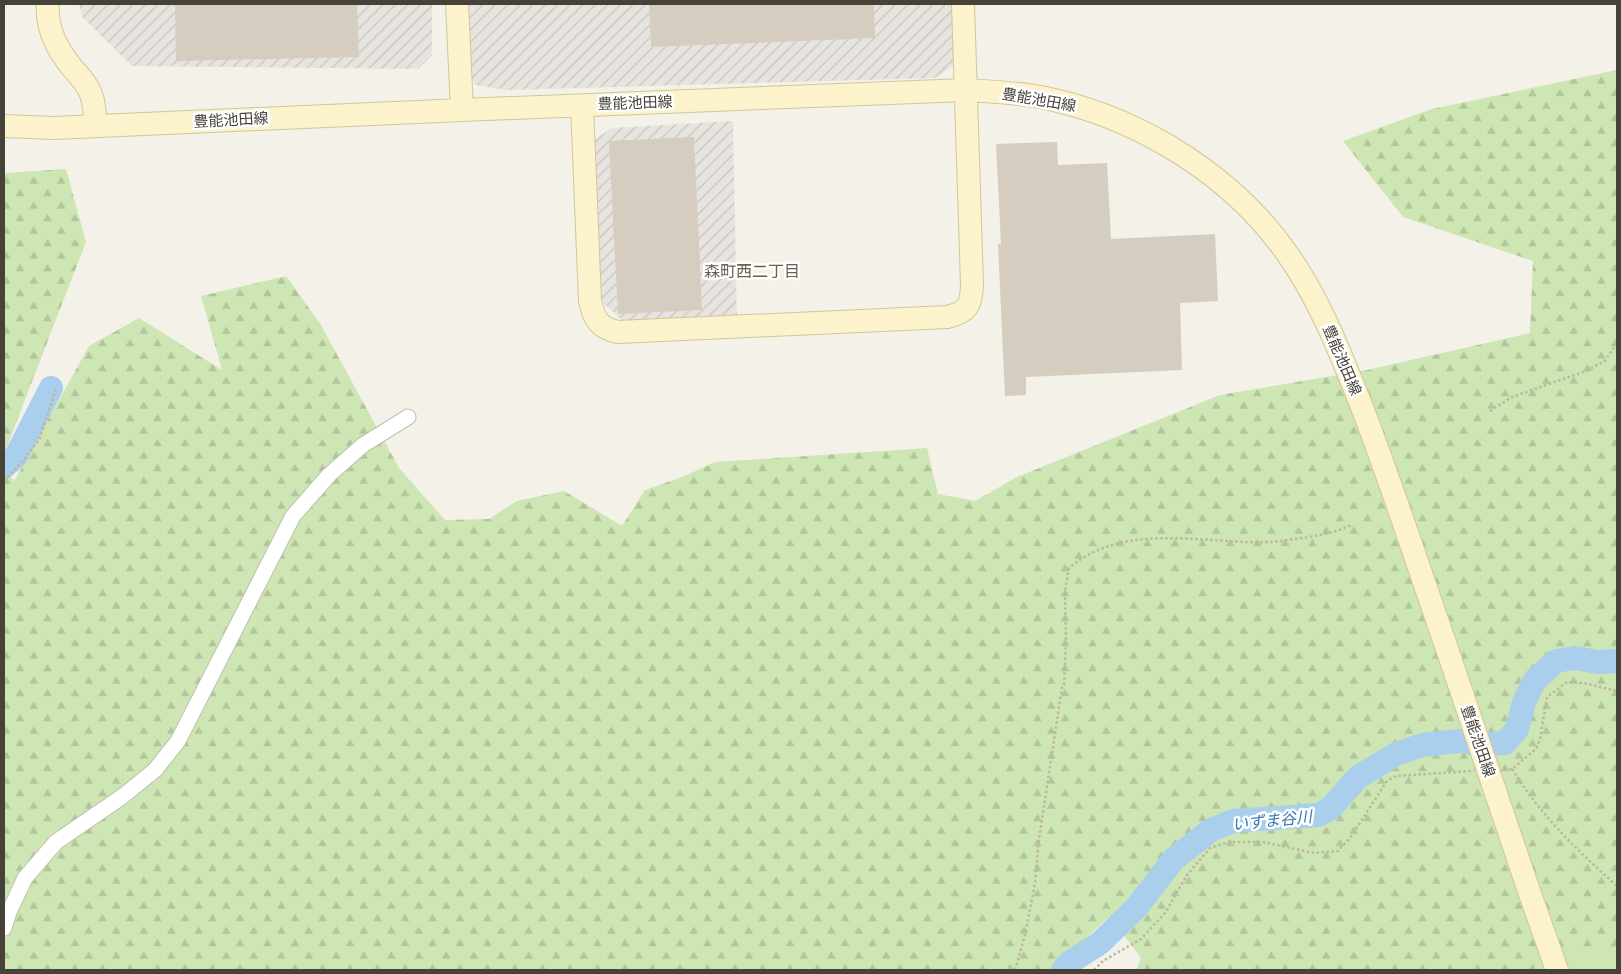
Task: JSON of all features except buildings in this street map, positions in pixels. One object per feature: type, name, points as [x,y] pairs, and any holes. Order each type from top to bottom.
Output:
[{"type":"main road","points":[[48,4],[49,25],[55,42],[64,58],[90,91],[94,104],[95,126]]},
{"type":"main road","points":[[457,4],[462,110]]},
{"type":"main road","points":[[582,106],[590,301],[592,312],[600,325],[608,330],[618,332],[957,315],[966,310],[971,299],[972,286],[963,4]]},
{"type":"main road","name":"豊能池田線","points":[[4,126],[54,128],[966,90],[1052,99],[1087,109],[1149,136],[1193,161],[1226,186],[1258,217],[1286,252],[1312,292],[1337,343],[1371,432],[1557,970]]},
{"type":"street","points":[[4,928],[9,912],[25,878],[56,842],[123,796],[155,770],[178,741],[293,516],[330,474],[363,445],[408,417]]},
{"type":"path","points":[[1490,410],[1512,397],[1586,371],[1605,361],[1617,343]]},
{"type":"path","points":[[4,481],[39,440],[56,389]]},
{"type":"path","points":[[1015,970],[1025,935],[1035,883],[1039,840],[1064,684],[1066,640],[1065,591],[1069,568],[1077,561],[1111,544],[1134,540],[1192,538],[1273,542],[1337,532],[1351,525]]},
{"type":"path","points":[[1503,769],[1512,768],[1536,749],[1540,739],[1547,698],[1567,682],[1584,683],[1617,691]]},
{"type":"path","points":[[1512,768],[1537,806],[1570,844],[1617,886]]},
{"type":"path","points":[[1094,970],[1103,961],[1141,939],[1165,913],[1187,875],[1210,848],[1229,842],[1263,842],[1314,853],[1338,851],[1350,838],[1387,781],[1396,776],[1476,771]]},
{"type":"shaded area","points":[[79,4],[432,4],[432,55],[418,69],[132,66],[82,17]]},
{"type":"shaded area","points":[[465,4],[954,4],[956,64],[935,78],[506,90],[476,85],[470,77]]},
{"type":"shaded area","points":[[733,121],[737,322],[624,322],[598,298],[592,141],[612,128]]},
{"type":"green space","points":[[1617,70],[1617,970],[1136,970],[1141,958],[1110,916],[1052,970],[4,970],[4,468],[14,481],[89,346],[139,318],[222,370],[201,296],[286,276],[321,325],[399,468],[445,520],[489,519],[517,501],[564,491],[622,526],[645,490],[682,477],[715,462],[927,448],[938,494],[975,501],[1017,477],[1220,395],[1367,370],[1530,333],[1533,261],[1403,217],[1343,141],[1432,109]]},
{"type":"green space","points":[[66,169],[86,242],[4,454],[4,173]]},
{"type":"green space","points":[[1617,949],[1617,970],[1568,970],[1562,953]]},
{"type":"waterway","points":[[4,467],[16,456],[51,388]]},
{"type":"waterway","name":"いずま谷川","points":[[1063,970],[1069,963],[1100,943],[1136,908],[1174,859],[1211,830],[1233,821],[1319,815],[1331,808],[1358,777],[1396,754],[1422,745],[1460,741],[1478,744],[1505,743],[1517,729],[1524,702],[1535,680],[1556,661],[1575,658],[1598,662],[1617,661]]},
{"type":"district","name":"森町西二丁目","points":[[752,271]]}]
